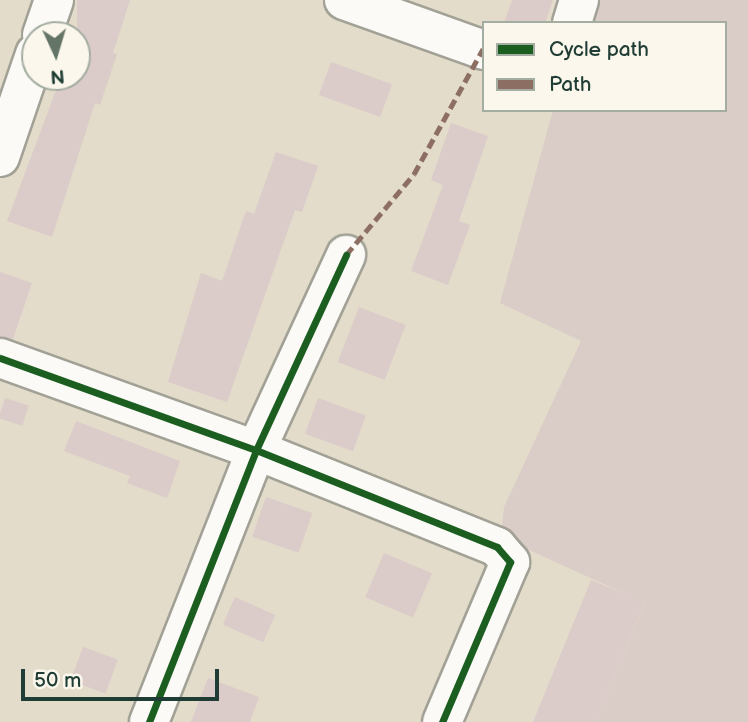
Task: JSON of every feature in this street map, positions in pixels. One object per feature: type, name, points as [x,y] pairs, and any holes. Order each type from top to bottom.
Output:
[{"type":"street","points":[[46,21],[54,0]]},
{"type":"street","points":[[344,0],[482,49]]},
{"type":"street","points":[[573,21],[579,0]]},
{"type":"street","points":[[0,156],[22,91]]},
{"type":"street","points":[[149,722],[256,450],[346,255]]},
{"type":"street","points":[[0,358],[256,450],[497,547],[510,562],[442,722]]},
{"type":"shaded area","points":[[589,0],[748,0],[748,722],[596,722],[645,603],[501,537],[504,507],[581,341],[500,303],[552,112],[727,112],[727,21],[582,21]]},
{"type":"building","points":[[77,0],[130,0],[113,53],[117,54],[100,105],[95,103],[52,237],[7,221],[56,91],[91,91],[91,21],[77,21]]},
{"type":"building","points":[[512,0],[553,0],[546,21],[505,21]]},
{"type":"building","points":[[331,62],[392,84],[380,117],[319,95]]},
{"type":"building","points":[[451,123],[488,136],[459,221],[470,225],[448,285],[411,271],[443,185],[431,180]]},
{"type":"building","points":[[276,152],[318,166],[302,212],[295,210],[227,402],[168,382],[201,273],[222,281],[246,211],[254,214]]},
{"type":"building","points":[[0,272],[32,283],[13,339],[0,337]]},
{"type":"building","points":[[359,307],[406,325],[385,380],[338,362]]},
{"type":"building","points":[[5,398],[29,406],[22,426],[0,418]]},
{"type":"building","points":[[318,398],[366,415],[353,451],[305,434]]},
{"type":"building","points":[[76,421],[180,461],[167,498],[127,483],[130,476],[64,451]]},
{"type":"building","points":[[266,497],[312,513],[299,553],[252,537]]},
{"type":"building","points":[[384,553],[432,573],[413,618],[365,597]]},
{"type":"building","points":[[591,580],[645,602],[596,722],[533,722]]},
{"type":"building","points":[[235,597],[275,615],[263,642],[223,624]]},
{"type":"building","points":[[83,647],[118,660],[105,693],[71,681]]},
{"type":"building","points":[[208,678],[259,697],[250,722],[191,722]]},
{"type":"marked path","points":[[346,255],[414,174],[482,51]]},
{"type":"cycle path","points":[[149,722],[256,450],[346,255]]},
{"type":"cycle path","points":[[0,358],[256,450],[497,547],[510,562],[442,722]]}]
